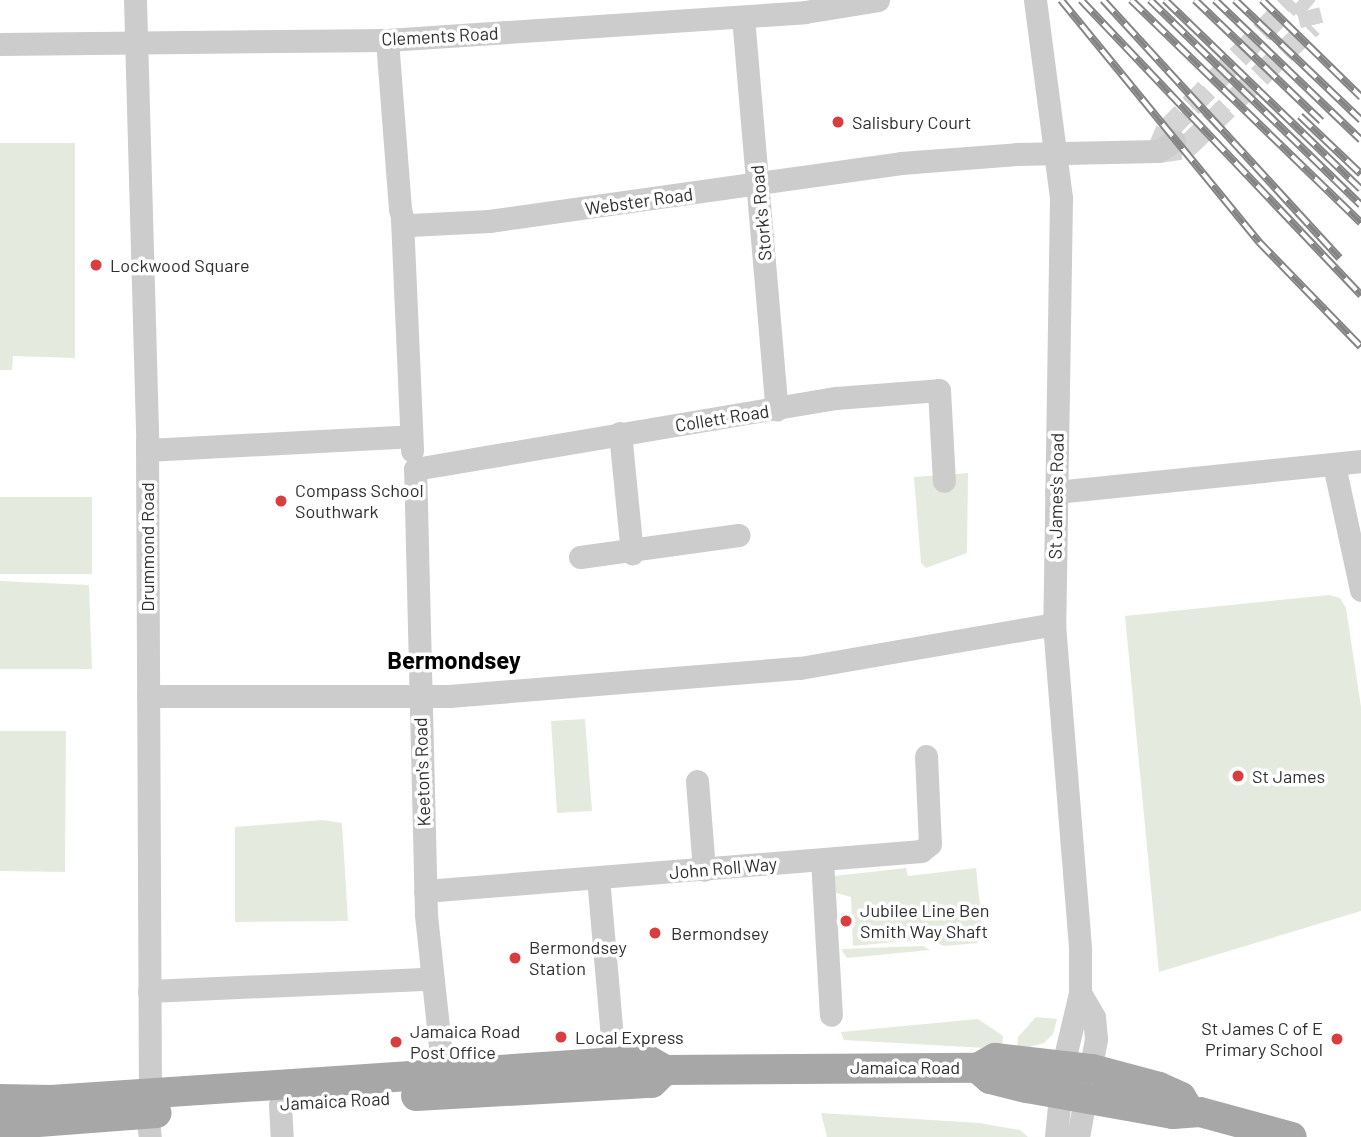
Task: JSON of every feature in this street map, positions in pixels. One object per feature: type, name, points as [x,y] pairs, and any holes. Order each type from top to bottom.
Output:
[{"type":"main road","name":"Jamaica Road","points":[[0,1099],[149,1115],[443,1074],[614,1062],[648,1060],[665,1070],[977,1068],[995,1058],[1173,1114],[1189,1110],[1292,1137]]},
{"type":"main road","name":"Jamaica Road","points":[[0,1125],[280,1104],[652,1083],[665,1070]]},
{"type":"street","name":"Drummond Road","points":[[135,0],[147,450],[149,1115]]},
{"type":"street","name":"Clements Road","points":[[0,44],[387,40],[743,16],[878,0]]},
{"type":"street","name":"St James's Road","points":[[1035,0],[1056,153],[1062,232],[1054,624],[1080,993],[1075,1081]]},
{"type":"street","name":"Stork's Road","points":[[743,16],[777,410]]},
{"type":"street","points":[[387,40],[402,219]]},
{"type":"street","name":"Webster Road","points":[[402,219],[410,225],[489,221],[901,163],[1056,153],[1158,151],[1174,141]]},
{"type":"street","name":"Keeton's Road","points":[[402,219],[413,454],[429,979],[443,1074]]},
{"type":"street","name":"Collett Road","points":[[147,450],[413,454],[620,433],[777,410],[836,398],[939,390],[944,481]]},
{"type":"street","points":[[620,433],[632,553]]},
{"type":"street","points":[[1056,492],[1361,461]]},
{"type":"street","points":[[1334,465],[1361,590]]},
{"type":"street","points":[[580,557],[632,553],[738,536]]},
{"type":"street","points":[[148,696],[420,697],[800,667],[1054,624]]},
{"type":"street","name":"John Roll Way","points":[[425,891],[822,860],[927,848],[926,756]]},
{"type":"street","points":[[697,781],[704,870]]},
{"type":"street","points":[[822,860],[831,1015]]},
{"type":"street","points":[[599,889],[614,1062]]},
{"type":"street","points":[[149,991],[429,979]]},
{"type":"street","points":[[1056,1137],[1075,1081]]},
{"type":"street","points":[[1075,1081],[1078,1137]]},
{"type":"street","points":[[280,1104],[282,1137]]},
{"type":"shaded area","points":[[0,143],[75,143],[75,358],[13,356],[12,370],[0,370]]},
{"type":"shaded area","points":[[968,473],[967,553],[926,568],[921,563],[914,477]]},
{"type":"shaded area","points":[[0,497],[92,497],[92,574],[0,574]]},
{"type":"shaded area","points":[[0,581],[89,585],[92,669],[0,669]]},
{"type":"shaded area","points":[[1329,595],[1340,598],[1346,608],[1361,707],[1361,911],[1159,972],[1125,616]]},
{"type":"shaded area","points":[[585,719],[592,811],[557,813],[551,721]]},
{"type":"shaded area","points":[[0,731],[66,731],[65,872],[0,871]]},
{"type":"shaded area","points":[[323,820],[342,823],[348,921],[235,922],[235,827]]},
{"type":"shaded area","points":[[906,868],[908,876],[976,868],[983,934],[978,943],[944,946],[927,939],[853,946],[851,897],[836,893],[834,876]]},
{"type":"shaded area","points":[[923,946],[930,950],[847,958],[841,949]]},
{"type":"shaded area","points":[[1036,1017],[1057,1019],[1053,1034],[1044,1043],[1017,1050],[1018,1037]]},
{"type":"shaded area","points":[[978,1019],[1003,1036],[1002,1049],[844,1040],[841,1032]]},
{"type":"shaded area","points":[[821,1113],[979,1123],[1020,1130],[1028,1137],[827,1137]]},
{"type":"tunnel","points":[[1158,151],[1167,130],[1293,0]]},
{"type":"tunnel","points":[[1158,151],[1186,147],[1312,25],[1308,9],[1298,0]]},
{"type":"railway","points":[[1061,0],[1259,242],[1361,347]]},
{"type":"railway","points":[[1081,0],[1361,295]]},
{"type":"railway","points":[[1103,0],[1339,258]]},
{"type":"railway","points":[[1131,0],[1361,223]]},
{"type":"railway","points":[[1150,0],[1361,205]]},
{"type":"railway","points":[[1165,0],[1361,189]]},
{"type":"railway","points":[[1195,0],[1321,121]]},
{"type":"railway","points":[[1215,0],[1361,140]]},
{"type":"railway","points":[[1235,0],[1361,120]]},
{"type":"railway","points":[[1262,0],[1361,97]]},
{"type":"railway","points":[[1300,116],[1361,174]]},
{"type":"place","name":"Salisbury Court","points":[[838,122]]},
{"type":"place","name":"Lockwood Square","points":[[96,265]]},
{"type":"place","name":"Compass School Southwark","points":[[281,501]]},
{"type":"place","name":"St James","points":[[1238,776]]},
{"type":"place","name":"Jubilee Line Ben Smith Way Shaft","points":[[846,921]]},
{"type":"place","name":"Bermondsey","points":[[655,933]]},
{"type":"place","name":"Bermondsey Station","points":[[515,958]]},
{"type":"place","name":"Local Express","points":[[561,1037]]},
{"type":"place","name":"St James C of E Primary School","points":[[1337,1039]]},
{"type":"place","name":"Jamaica Road Post Office","points":[[396,1042]]},
{"type":"district","name":"Bermondsey","points":[[454,660]]}]
